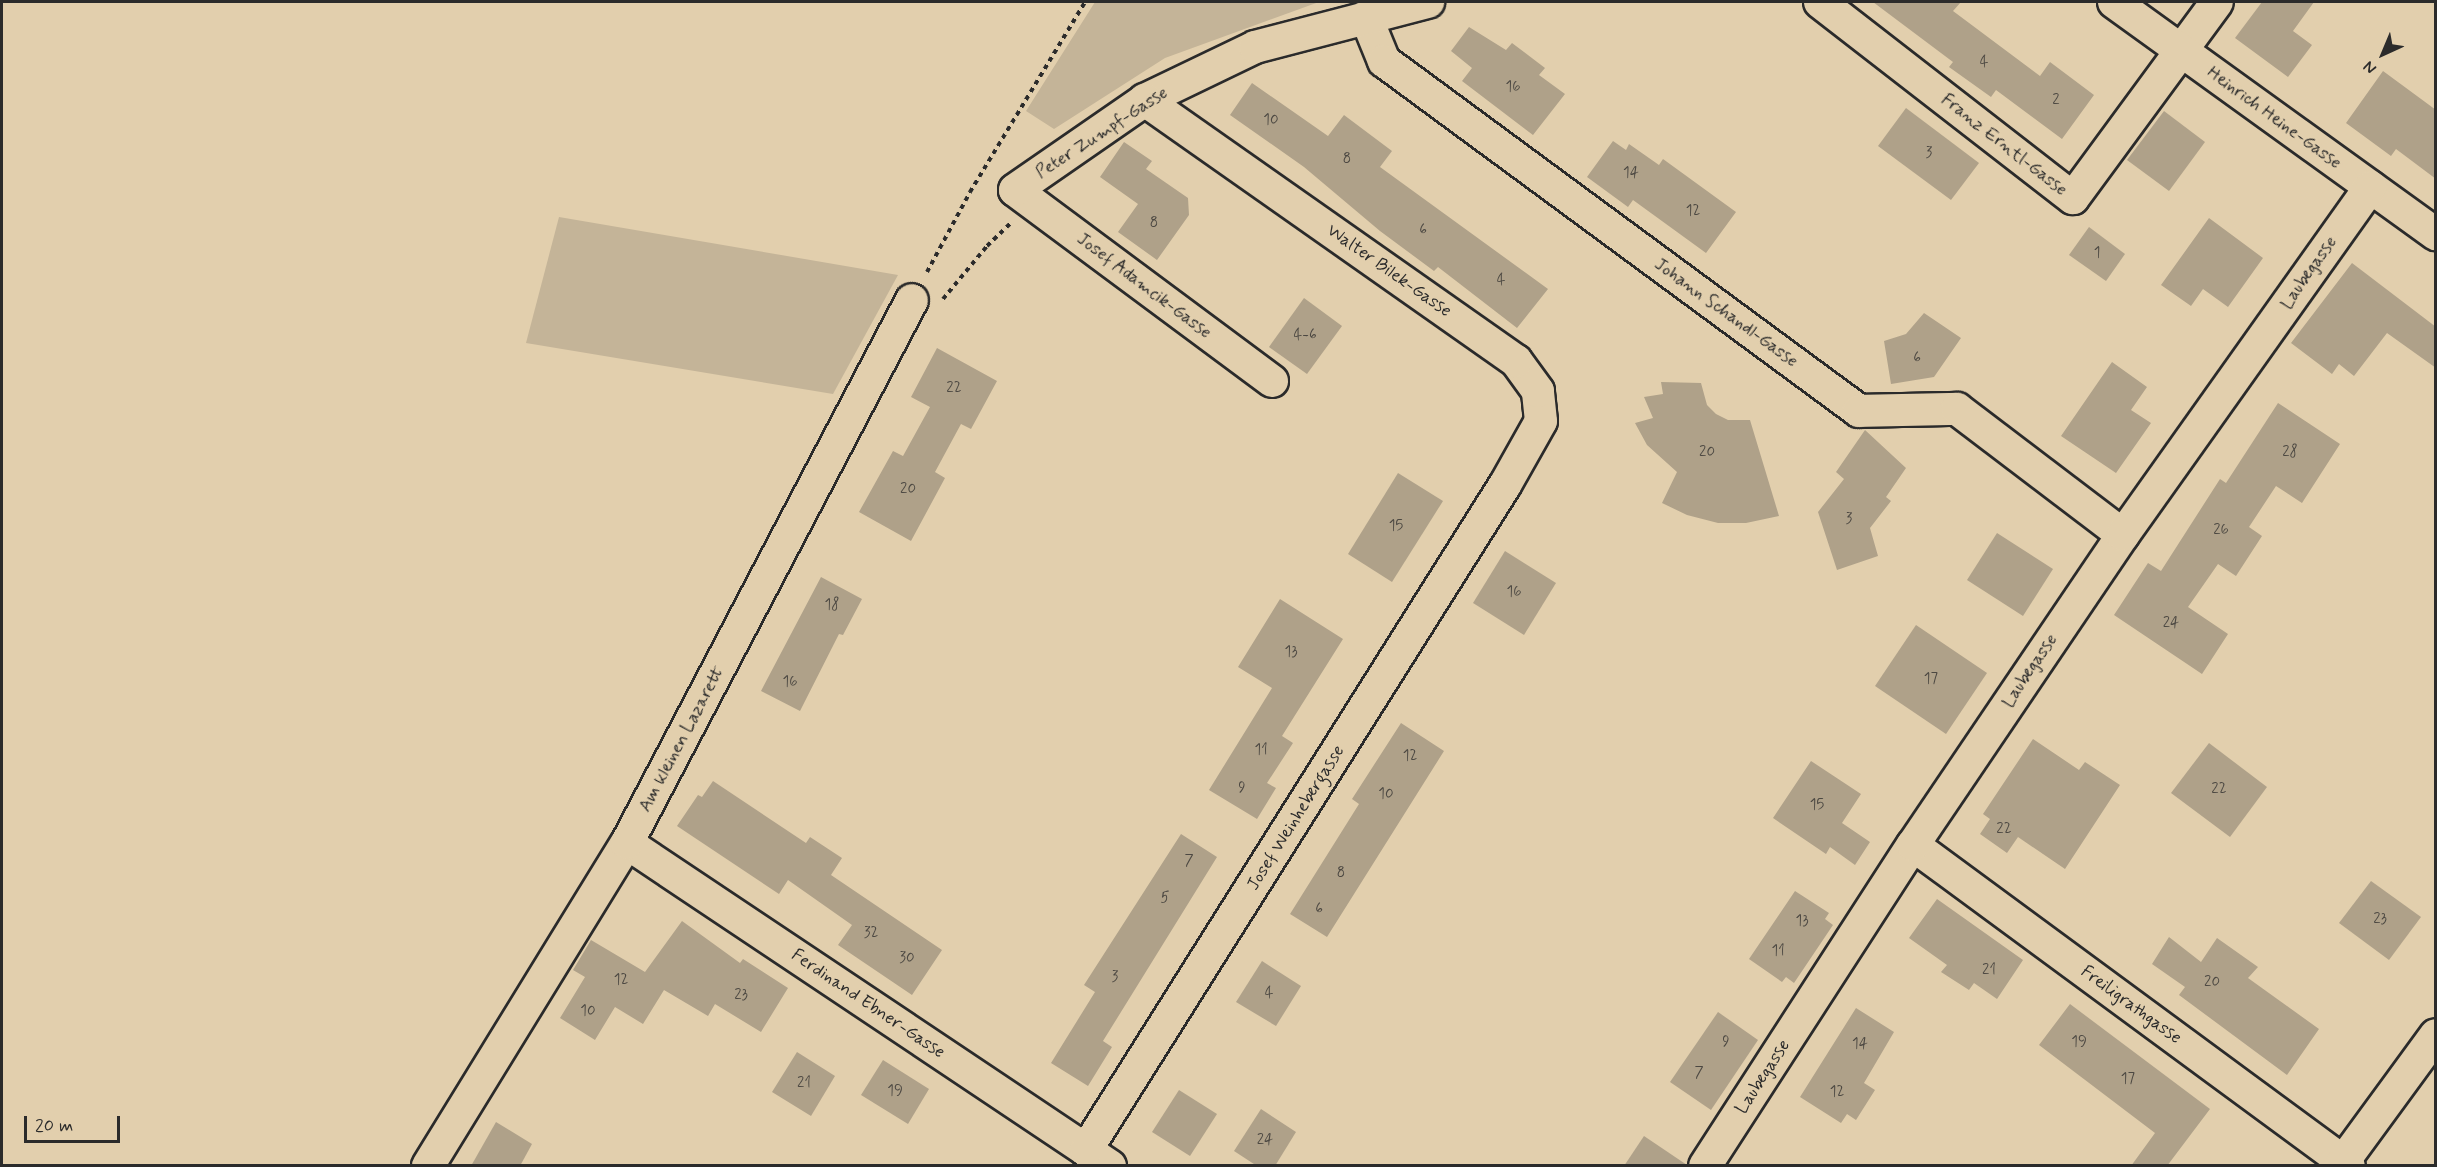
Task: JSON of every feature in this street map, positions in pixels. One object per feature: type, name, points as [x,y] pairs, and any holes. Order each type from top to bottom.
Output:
[{"type":"street","name":"Peter Zumpf-Gasse","points":[[1024,197],[1145,100],[1255,47],[1428,2]]},
{"type":"street","name":"Franz Erntl-Gasse","points":[[1820,2],[2073,198],[2181,51]]},
{"type":"street","name":"Heinrich Heine-Gasse","points":[[2114,2],[2436,234]]},
{"type":"street","points":[[2181,51],[2217,2]]},
{"type":"street","name":"Johann Schandl-Gasse","points":[[1366,17],[1384,61],[1859,411],[1957,409],[2123,535]]},
{"type":"street","name":"Walter Bilek-Gasse","points":[[1145,100],[1516,361],[1538,391],[1541,421],[1505,485]]},
{"type":"street","name":"Laubegasse","points":[[1705,1166],[1913,845],[2123,535],[2370,187]]},
{"type":"street","name":"Josef Adamcik-Gasse","points":[[1024,197],[1272,381]]},
{"type":"street","name":"Am kleinen Lazarett","points":[[428,1166],[627,843],[909,305]]},
{"type":"street","name":"Josef Weinhebergasse","points":[[1098,1158],[1505,485]]},
{"type":"street","name":"Ferdinand Ebner-Gasse","points":[[627,843],[1098,1158]]},
{"type":"street","name":"Freiligrathgasse","points":[[1913,845],[2344,1164]]},
{"type":"street","points":[[2344,1164],[2436,1035]]},
{"type":"path","points":[[1024,197],[933,312],[909,305],[970,192],[1085,2]]},
{"type":"shaded area","points":[[1095,2],[1319,2],[1165,58],[1054,129],[1026,111]]},
{"type":"shaded area","points":[[559,217],[898,275],[833,394],[526,343]]},
{"type":"building","points":[[1873,2],[1961,2],[1953,11],[2040,76],[2050,62],[2094,95],[2062,139],[1996,90],[1991,97],[1949,67],[1953,62]]},
{"type":"building","points":[[2262,2],[2314,2],[2293,31],[2312,45],[2288,77],[2235,38]]},
{"type":"building","points":[[1469,27],[1506,50],[1512,43],[1545,68],[1539,75],[1565,94],[1533,135],[1462,81],[1472,68],[1451,51]]},
{"type":"building","points":[[2383,71],[2436,110],[2436,179],[2396,149],[2391,156],[2346,123]]},
{"type":"building","points":[[1252,83],[1328,136],[1344,115],[1392,151],[1380,167],[1548,289],[1517,328],[1438,267],[1434,271],[1380,231],[1304,167],[1230,115]]},
{"type":"building","points":[[1906,108],[1979,163],[1951,200],[1878,146]]},
{"type":"building","points":[[2164,111],[2205,142],[2169,191],[2127,160]]},
{"type":"building","points":[[1613,141],[1626,150],[1629,144],[1659,165],[1663,159],[1736,212],[1706,253],[1633,200],[1628,207],[1587,177]]},
{"type":"building","points":[[1124,142],[1152,161],[1146,169],[1188,198],[1189,215],[1157,260],[1118,232],[1138,204],[1100,177]]},
{"type":"building","points":[[2209,218],[2263,258],[2228,307],[2203,289],[2191,306],[2161,285]]},
{"type":"building","points":[[2089,227],[2125,254],[2106,281],[2069,255]]},
{"type":"building","points":[[2352,263],[2436,327],[2436,368],[2387,333],[2354,376],[2339,364],[2332,374],[2291,343]]},
{"type":"building","points":[[1304,298],[1342,326],[1307,374],[1269,347]]},
{"type":"building","points":[[1924,313],[1961,338],[1934,377],[1891,384],[1884,341],[1906,334]]},
{"type":"building","points":[[937,348],[997,381],[971,429],[961,424],[935,472],[945,478],[911,541],[859,512],[893,451],[903,456],[930,407],[911,397]]},
{"type":"building","points":[[2112,362],[2147,387],[2131,410],[2151,423],[2116,473],[2061,436]]},
{"type":"building","points":[[1661,382],[1701,383],[1707,405],[1716,414],[1728,420],[1750,420],[1779,516],[1746,523],[1718,523],[1687,515],[1662,503],[1677,472],[1647,445],[1635,423],[1653,418],[1644,397],[1663,394]]},
{"type":"building","points":[[2278,403],[2340,444],[2302,503],[2276,486],[2249,527],[2262,536],[2236,576],[2218,564],[2188,607],[2228,634],[2202,674],[2114,615],[2148,563],[2161,571],[2220,479],[2226,483]]},
{"type":"building","points":[[1865,430],[1906,468],[1886,497],[1891,501],[1870,528],[1878,556],[1837,570],[1818,512],[1844,479],[1836,472]]},
{"type":"building","points":[[1398,473],[1443,501],[1392,582],[1348,554]]},
{"type":"building","points":[[1997,533],[2053,569],[2023,616],[1967,580]]},
{"type":"building","points":[[1505,551],[1556,583],[1524,635],[1473,603]]},
{"type":"building","points":[[821,577],[862,599],[843,635],[839,634],[800,711],[761,691]]},
{"type":"building","points":[[1280,599],[1343,639],[1282,736],[1293,743],[1267,783],[1276,788],[1257,819],[1209,790],[1272,688],[1238,667]]},
{"type":"building","points":[[1916,625],[1987,673],[1946,734],[1875,686]]},
{"type":"building","points":[[1401,723],[1444,751],[1327,937],[1290,914],[1359,804],[1352,799]]},
{"type":"building","points":[[2033,739],[2079,770],[2085,762],[2120,785],[2065,869],[2018,837],[2007,853],[1980,834],[1990,819],[1983,814]]},
{"type":"building","points":[[2209,743],[2267,787],[2230,837],[2171,793]]},
{"type":"building","points":[[1811,761],[1861,794],[1842,823],[1870,842],[1855,865],[1830,847],[1826,854],[1773,818]]},
{"type":"building","points":[[713,781],[806,843],[810,837],[842,858],[831,875],[942,950],[912,995],[838,945],[852,925],[788,880],[779,894],[677,826],[698,795],[702,797]]},
{"type":"building","points":[[1181,834],[1217,857],[1103,1041],[1112,1047],[1088,1086],[1051,1063],[1095,992],[1084,985]]},
{"type":"building","points":[[2371,881],[2421,917],[2389,960],[2339,923]]},
{"type":"building","points":[[1795,891],[1829,913],[1825,919],[1833,925],[1794,983],[1786,977],[1782,982],[1749,959]]},
{"type":"building","points":[[1937,899],[2023,960],[1997,999],[1974,983],[1969,990],[1941,972],[1947,965],[1909,938]]},
{"type":"building","points":[[682,921],[740,963],[743,959],[788,988],[761,1032],[715,1004],[708,1016],[664,990],[643,1024],[615,1007],[595,1040],[560,1018],[585,977],[573,970],[591,940],[645,972]]},
{"type":"building","points":[[2169,937],[2201,962],[2217,938],[2258,967],[2248,978],[2319,1029],[2287,1075],[2179,995],[2185,987],[2152,964]]},
{"type":"building","points":[[1262,961],[1301,986],[1276,1026],[1236,1002]]},
{"type":"building","points":[[2070,1004],[2210,1109],[2167,1166],[2131,1166],[2155,1133],[2039,1045]]},
{"type":"building","points":[[1856,1008],[1894,1032],[1864,1083],[1875,1090],[1856,1120],[1847,1114],[1841,1123],[1800,1097]]},
{"type":"building","points":[[1718,1012],[1758,1040],[1711,1110],[1670,1082]]},
{"type":"building","points":[[797,1052],[835,1076],[811,1116],[772,1092]]},
{"type":"building","points":[[883,1060],[929,1089],[908,1124],[861,1095]]},
{"type":"building","points":[[1179,1090],[1217,1114],[1190,1156],[1152,1132]]},
{"type":"building","points":[[1261,1109],[1296,1132],[1275,1166],[1257,1166],[1234,1151]]},
{"type":"building","points":[[496,1122],[532,1144],[520,1166],[471,1166]]},
{"type":"building","points":[[1644,1136],[1687,1165],[1687,1166],[1624,1166]]}]
